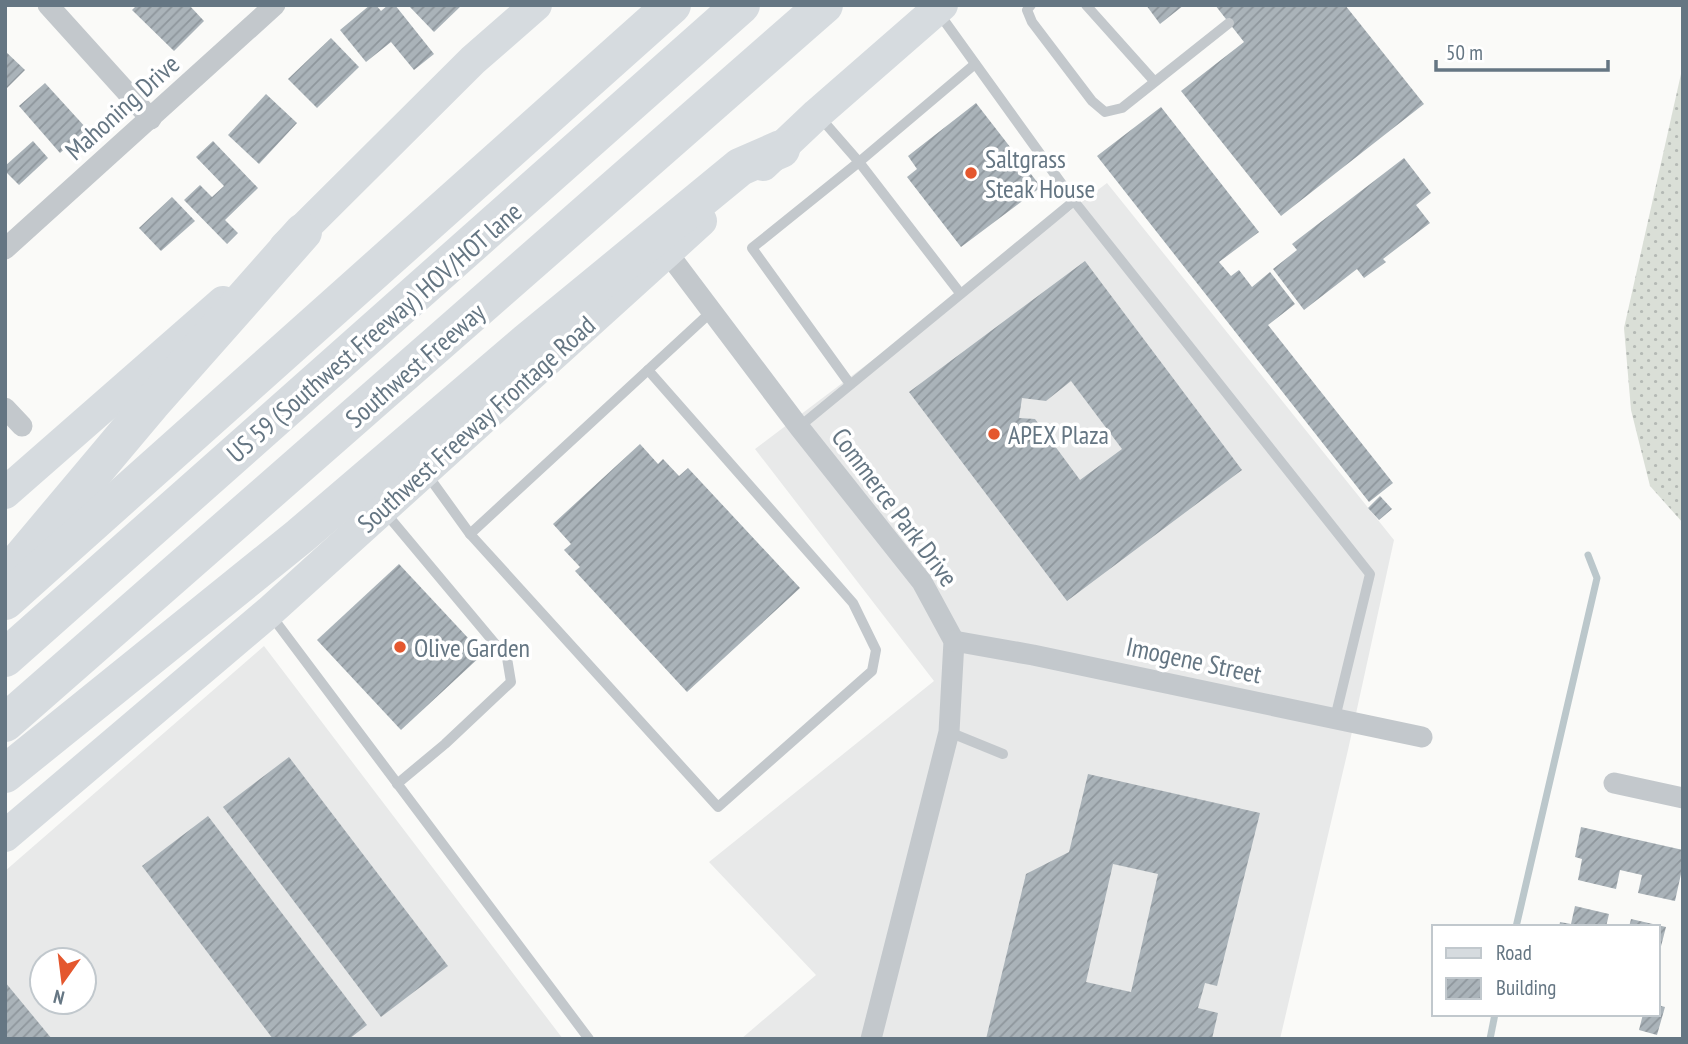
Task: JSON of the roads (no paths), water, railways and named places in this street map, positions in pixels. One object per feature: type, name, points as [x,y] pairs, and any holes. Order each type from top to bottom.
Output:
[{"type":"highway","points":[[5,601],[672,5]]},
{"type":"highway","name":"US 59 (Southwest Freeway) HOV/HOT lane","points":[[5,658],[741,5]]},
{"type":"highway","name":"Southwest Freeway","points":[[5,723],[824,5]]},
{"type":"highway","points":[[5,774],[300,536],[527,342],[740,167],[781,149]]},
{"type":"highway","points":[[5,578],[151,404],[303,232]]},
{"type":"main road","points":[[5,493],[303,232],[473,60],[536,5]]},
{"type":"main road","name":"Southwest Freeway Frontage Road","points":[[5,836],[269,612],[817,114],[939,8]]},
{"type":"street","points":[[48,5],[151,119]]},
{"type":"street","name":"Mahoning Drive","points":[[5,249],[275,5]]},
{"type":"street","name":"Commerce Park Drive","points":[[667,252],[799,428],[922,582],[954,642]]},
{"type":"street","points":[[5,408],[22,426]]},
{"type":"street","points":[[871,1039],[949,732],[954,642]]},
{"type":"street","name":"Imogene Street","points":[[954,642],[1033,654],[1423,737]]},
{"type":"street","points":[[1614,783],[1683,798]]},
{"type":"lane","points":[[1031,5],[1027,10],[1032,22],[1092,101],[1105,112],[1122,108],[1229,23]]},
{"type":"lane","points":[[1086,5],[1154,81]]},
{"type":"lane","points":[[939,8],[975,64],[1074,201],[1370,574],[1335,718]]},
{"type":"lane","points":[[850,384],[752,248],[975,64]]},
{"type":"lane","points":[[817,114],[859,162],[960,293]]},
{"type":"lane","points":[[799,428],[1074,201]]},
{"type":"lane","points":[[470,534],[711,312]]},
{"type":"lane","points":[[424,470],[470,534],[718,807],[872,671],[876,650],[853,603],[648,370]]},
{"type":"lane","points":[[381,509],[507,658],[511,682],[445,744],[397,784]]},
{"type":"lane","points":[[269,612],[589,1039]]},
{"type":"lane","points":[[949,732],[1003,754]]},
{"type":"waterway","points":[[1516,925],[1597,578],[1588,555]]},
{"type":"waterway","points":[[1490,1039],[1495,1016]]},
{"type":"place","name":"Saltgrass Steak House","points":[[971,173]]},
{"type":"place","name":"APEX Plaza","points":[[994,434]]},
{"type":"place","name":"Olive Garden","points":[[400,647]]}]
